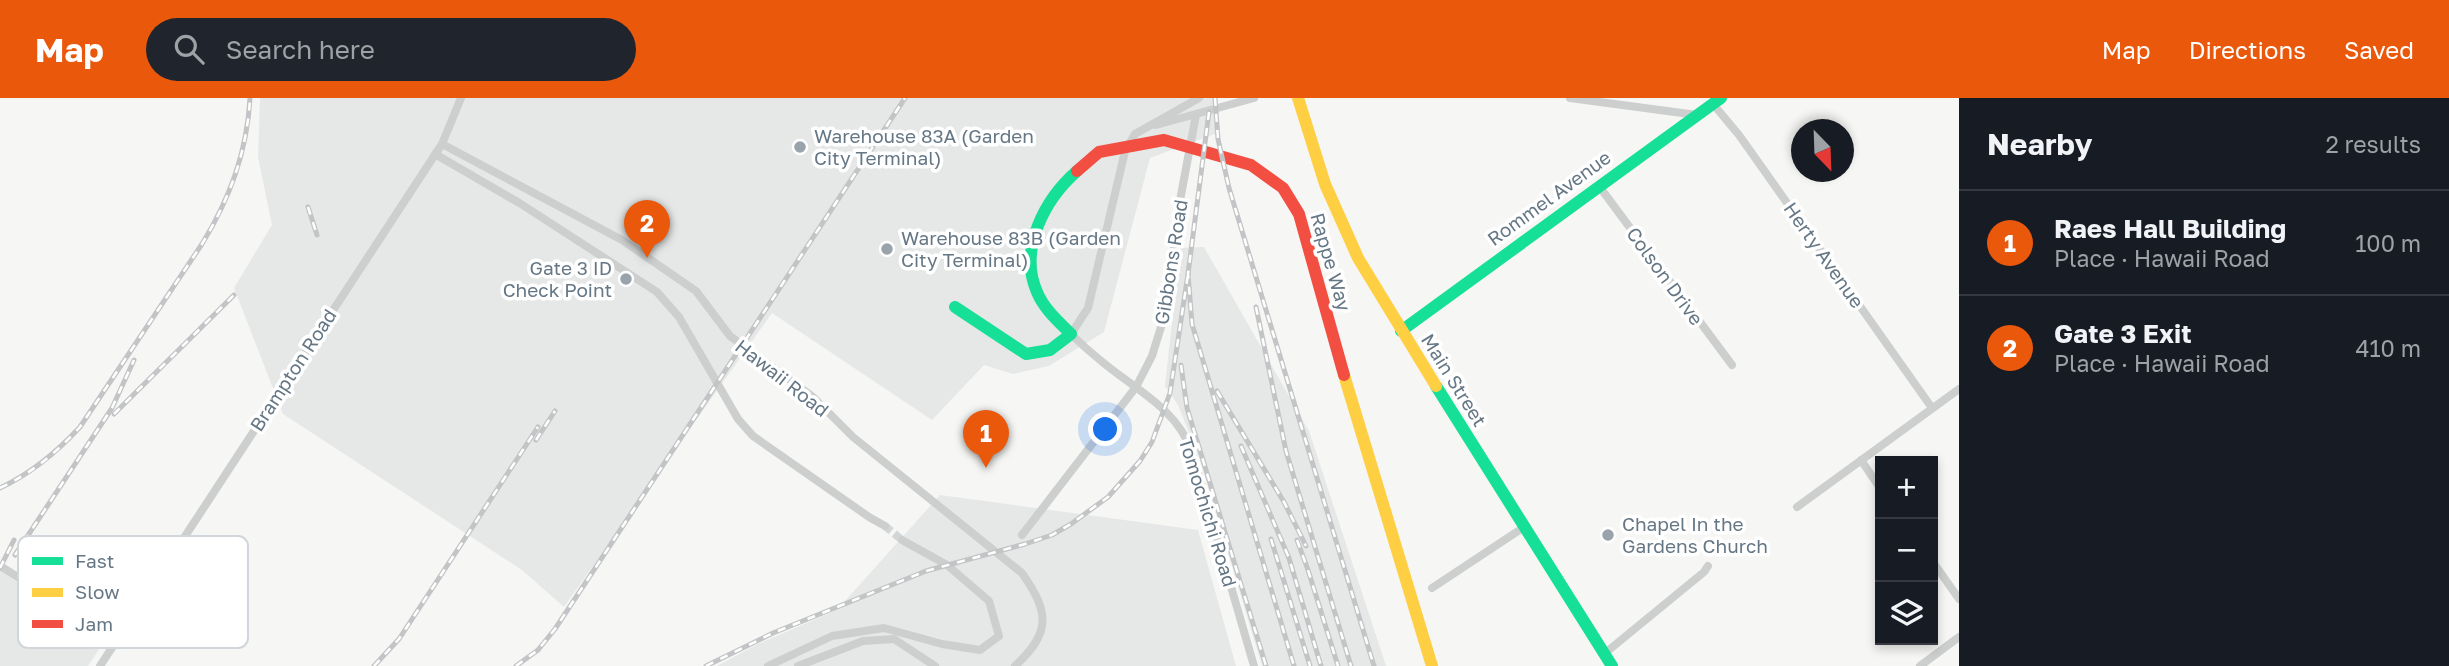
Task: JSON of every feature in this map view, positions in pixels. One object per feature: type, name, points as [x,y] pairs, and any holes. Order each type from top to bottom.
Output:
[{"type":"street","name":"Brampton Road","points":[[185,536],[442,144],[461,98]]},
{"type":"street","points":[[955,307],[1026,354],[1038,355],[1048,351],[1071,334],[1088,308],[1125,151],[1135,134],[1199,98]]},
{"type":"street","points":[[1143,129],[1254,98]]},
{"type":"street","name":"Main Street","points":[[1298,98],[1315,156],[1357,258],[1612,666]]},
{"type":"street","points":[[1570,98],[1697,115]]},
{"type":"street","name":"Rommel Avenue","points":[[1401,331],[1717,101]]},
{"type":"street","name":"Herty Avenue","points":[[1717,101],[1932,408]]},
{"type":"street","name":"Gibbons Road","points":[[1022,535],[1136,387],[1152,356],[1166,311],[1181,195],[1196,115]]},
{"type":"street","name":"Rappe Way","points":[[1071,334],[1049,312],[1036,290],[1030,256],[1039,221],[1065,182],[1100,152],[1161,140],[1251,165],[1283,188],[1299,214],[1325,313],[1432,666]]},
{"type":"street","name":"Hawaii Road","points":[[442,144],[622,240],[696,291],[730,336],[813,397],[853,437],[1022,573],[1040,599],[1044,628],[1028,654],[1015,666]]},
{"type":"street","name":"Hawaii Road","points":[[435,154],[521,204],[657,292],[679,317],[738,419],[753,436],[885,526]]},
{"type":"street","name":"Colson Drive","points":[[1599,186],[1732,365]]},
{"type":"street","name":"Tomochichi Road","points":[[1071,334],[1169,414],[1187,438],[1254,666]]},
{"type":"street","points":[[1797,506],[1959,389]]},
{"type":"street","points":[[1861,460],[1875,481]]},
{"type":"street","points":[[1432,588],[1524,527]]},
{"type":"street","points":[[768,666],[832,636],[884,628],[942,644],[980,650],[999,636],[989,601],[947,565],[902,540]]},
{"type":"street","points":[[0,566],[18,577]]},
{"type":"street","points":[[1604,654],[1708,566]]},
{"type":"street","points":[[1938,569],[1959,599]]},
{"type":"street","points":[[1920,666],[1959,637]]},
{"type":"street","points":[[798,666],[863,641],[894,639],[935,666]]},
{"type":"street","name":"Brampton Road","points":[[100,666],[111,648]]},
{"type":"shaded area","points":[[260,98],[1215,98],[1220,132],[1150,158],[1104,332],[1049,366],[1013,374],[984,365],[932,420],[772,313],[564,607],[522,570],[283,414],[234,288],[272,225],[258,157]]},
{"type":"shaded area","points":[[1204,247],[1309,431],[1386,666],[1262,666],[1200,460],[1178,405],[1165,386],[1180,248]]},
{"type":"shaded area","points":[[940,495],[1198,530],[1236,666],[717,666],[758,644],[837,610]]},
{"type":"shaded area","points":[[0,571],[18,583],[18,648],[100,648],[88,666],[0,666]]},
{"type":"tunnel","points":[[885,526],[902,540]]},
{"type":"railway","points":[[0,488],[43,462],[80,427],[202,244],[229,192],[241,156],[250,98]]},
{"type":"railway","points":[[516,666],[538,650],[555,629],[905,98]]},
{"type":"railway","points":[[1215,98],[1218,139],[1229,188],[1374,666]]},
{"type":"railway","points":[[1209,112],[1188,274],[1192,324],[1294,666]]},
{"type":"railway","points":[[308,207],[317,235]]},
{"type":"railway","points":[[706,666],[773,633],[926,571],[1052,535],[1108,497],[1140,461],[1152,442],[1170,393],[1188,274]]},
{"type":"railway","points":[[114,414],[234,295]]},
{"type":"railway","points":[[1256,307],[1286,451],[1351,666]]},
{"type":"railway","points":[[28,536],[112,408],[134,360]]},
{"type":"railway","points":[[1181,365],[1187,408],[1266,666]]},
{"type":"railway","points":[[1217,391],[1284,502],[1306,546]]},
{"type":"railway","points":[[536,440],[555,411]]},
{"type":"railway","points":[[374,666],[399,639],[538,427]]},
{"type":"railway","points":[[1241,446],[1289,558],[1321,666]]},
{"type":"railway","points":[[1271,539],[1310,666]]},
{"type":"railway","points":[[0,568],[14,540]]},
{"type":"railway","points":[[1297,540],[1338,666]]},
{"type":"railway","points":[[15,555],[18,550]]},
{"type":"traffic: fast","points":[[1401,331],[1721,98]]},
{"type":"traffic: fast","points":[[955,307],[1026,354],[1050,350],[1071,334],[1043,304],[1032,276],[1031,259],[1033,242],[1045,210],[1065,182],[1077,171]]},
{"type":"traffic: fast","points":[[1436,386],[1612,666]]},
{"type":"traffic: slow","points":[[1298,98],[1325,184],[1358,258],[1436,386]]},
{"type":"traffic: slow","points":[[1344,375],[1432,666]]},
{"type":"traffic: jam","points":[[1077,171],[1099,152],[1164,140],[1251,165],[1283,188],[1299,214],[1344,375]]},
{"type":"place","name":"Warehouse 83A (Garden City Terminal)","points":[[800,147]]},
{"type":"place","name":"Warehouse 83B (Garden City Terminal)","points":[[887,249]]},
{"type":"place","name":"Gate 3 Exit","points":[[647,258]]},
{"type":"place","name":"Gate 3 ID Check Point","points":[[626,279]]},
{"type":"place","name":"Raes Hall Building","points":[[986,468]]},
{"type":"place","name":"Chapel In the Gardens Church","points":[[1608,535]]}]
